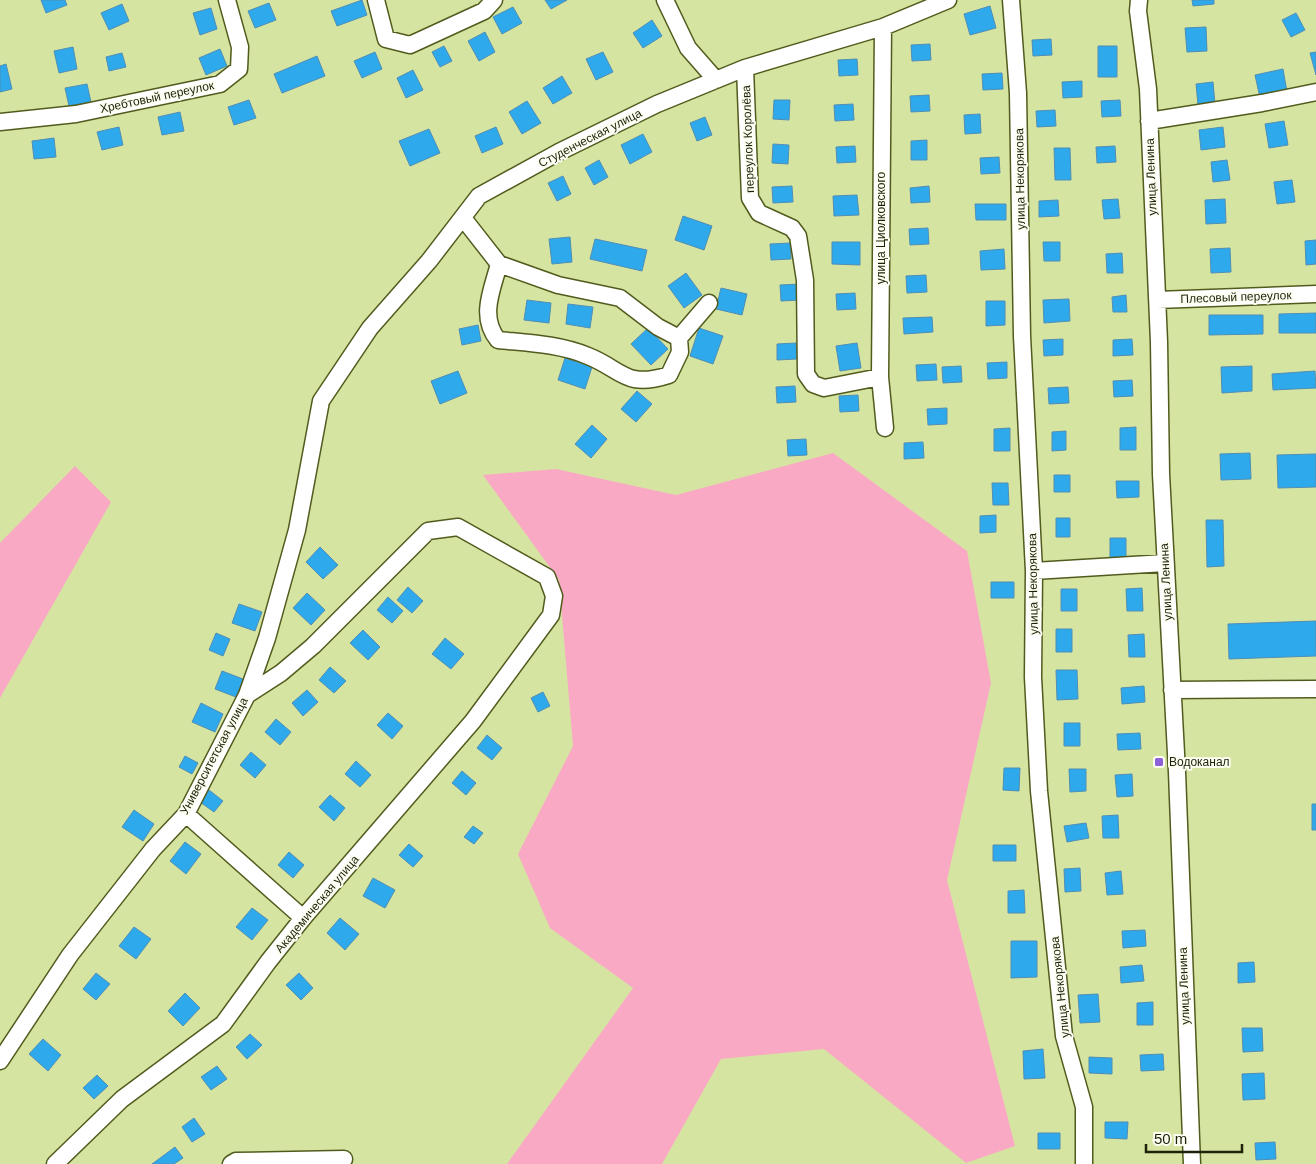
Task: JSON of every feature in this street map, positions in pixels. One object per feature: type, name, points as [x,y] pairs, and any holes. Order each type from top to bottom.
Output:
[{"type":"street","name":"Хребтовый переулок","points":[[0,122],[76,114],[220,84],[239,69],[240,46],[227,0]]},
{"type":"street","points":[[376,0],[386,39],[410,45],[484,11],[494,0]]},
{"type":"street","points":[[665,0],[688,48],[716,80]]},
{"type":"street","name":"Студенческая улица","points":[[321,401],[370,328],[429,261],[479,196],[559,152],[657,104],[745,68],[883,27],[948,0]]},
{"type":"street","name":"улица Некорякова","points":[[1011,0],[1018,93],[1022,336],[1034,571],[1033,677],[1039,791],[1064,1036],[1084,1107],[1084,1164]]},
{"type":"street","name":"улица Ленина","points":[[1139,0],[1138,12],[1148,89],[1165,563],[1177,772],[1192,1164]]},
{"type":"street","name":"улица Циолковского","points":[[883,27],[880,377],[885,428]]},
{"type":"street","name":"переулок Королёва","points":[[745,68],[750,198],[759,213],[792,228],[798,236],[805,280],[806,374],[813,384],[824,388],[880,377]]},
{"type":"street","points":[[1149,122],[1316,92]]},
{"type":"street","points":[[463,218],[499,264],[558,285],[620,298],[658,327],[679,338]]},
{"type":"street","points":[[499,264],[487,307],[490,330],[498,340],[551,345],[589,356],[619,375],[648,382],[669,375],[680,352],[679,338],[709,303]]},
{"type":"street","name":"Плесовый переулок","points":[[1157,300],[1316,294]]},
{"type":"street","name":"Университетская улица","points":[[0,1061],[70,955],[153,849],[186,814],[247,695],[267,638],[297,530],[321,401]]},
{"type":"street","name":"Академическая улица","points":[[55,1164],[122,1099],[223,1024],[303,918],[472,721],[551,615],[554,596],[547,577],[458,527],[428,531],[313,646],[281,673],[247,695]]},
{"type":"street","points":[[1034,571],[1165,563]]},
{"type":"street","points":[[1172,690],[1316,689]]},
{"type":"street","points":[[186,814],[303,918]]},
{"type":"street","points":[[231,1164],[236,1161],[344,1159]]},
{"type":"shaded area","points":[[833,453],[967,551],[991,683],[947,880],[1015,1146],[966,1163],[824,1049],[721,1059],[662,1164],[507,1164],[633,988],[550,928],[518,854],[573,746],[559,580],[483,475],[556,469],[676,495]]},
{"type":"shaded area","points":[[75,466],[111,502],[0,698],[0,543]]},
{"type":"building","points":[[41,0],[65,0],[67,5],[46,13]]},
{"type":"building","points":[[362,0],[367,15],[337,26],[331,11]]},
{"type":"building","points":[[545,0],[567,0],[551,9]]},
{"type":"building","points":[[1192,0],[1214,0],[1214,4],[1193,6]]},
{"type":"building","points":[[269,3],[276,20],[255,28],[248,11]]},
{"type":"building","points":[[122,4],[129,21],[109,30],[101,13]]},
{"type":"building","points":[[990,6],[996,28],[970,35],[964,14]]},
{"type":"building","points":[[513,7],[522,23],[502,34],[493,17]]},
{"type":"building","points":[[211,8],[217,29],[200,35],[193,13]]},
{"type":"building","points":[[1296,13],[1305,30],[1291,37],[1282,20]]},
{"type":"building","points":[[652,20],[662,36],[643,48],[633,33]]},
{"type":"building","points":[[1206,27],[1207,51],[1187,52],[1185,28]]},
{"type":"building","points":[[485,32],[495,52],[479,61],[468,41]]},
{"type":"building","points":[[1051,39],[1052,55],[1033,56],[1032,40]]},
{"type":"building","points":[[930,44],[931,60],[912,61],[911,45]]},
{"type":"building","points":[[444,46],[452,61],[440,67],[432,52]]},
{"type":"building","points":[[1098,46],[1117,46],[1117,77],[1098,77]]},
{"type":"building","points":[[73,47],[77,69],[59,73],[54,51]]},
{"type":"building","points":[[220,49],[227,66],[206,75],[199,58]]},
{"type":"building","points":[[375,52],[382,69],[362,78],[354,61]]},
{"type":"building","points":[[603,52],[613,72],[596,80],[586,59]]},
{"type":"building","points":[[1316,52],[1316,75],[1310,53]]},
{"type":"building","points":[[122,53],[126,67],[109,71],[106,57]]},
{"type":"building","points":[[317,56],[325,76],[282,93],[274,74]]},
{"type":"building","points":[[857,59],[858,75],[839,76],[838,60]]},
{"type":"building","points":[[6,64],[12,89],[0,92],[0,66]]},
{"type":"building","points":[[1283,69],[1287,92],[1260,98],[1255,75]]},
{"type":"building","points":[[413,70],[423,90],[406,98],[397,78]]},
{"type":"building","points":[[1002,73],[1003,89],[983,90],[982,74]]},
{"type":"building","points":[[562,76],[572,93],[553,104],[543,88]]},
{"type":"building","points":[[1082,81],[1082,97],[1063,98],[1062,82]]},
{"type":"building","points":[[1213,82],[1215,104],[1198,105],[1196,84]]},
{"type":"building","points":[[87,84],[91,102],[69,106],[65,88]]},
{"type":"building","points":[[929,95],[930,111],[911,112],[910,96]]},
{"type":"building","points":[[249,100],[256,118],[234,125],[228,107]]},
{"type":"building","points":[[774,100],[790,100],[789,120],[773,119]]},
{"type":"building","points":[[1120,100],[1121,116],[1102,117],[1101,101]]},
{"type":"building","points":[[527,101],[541,123],[522,134],[509,112]]},
{"type":"building","points":[[853,104],[854,120],[835,121],[834,105]]},
{"type":"building","points":[[1055,110],[1056,126],[1037,127],[1036,111]]},
{"type":"building","points":[[180,112],[184,131],[162,135],[158,117]]},
{"type":"building","points":[[980,114],[981,133],[965,134],[964,115]]},
{"type":"building","points":[[705,117],[712,135],[697,141],[690,123]]},
{"type":"building","points":[[1284,121],[1288,145],[1269,148],[1265,124]]},
{"type":"building","points":[[119,127],[123,145],[102,150],[97,132]]},
{"type":"building","points":[[496,127],[503,144],[482,153],[475,136]]},
{"type":"building","points":[[1223,127],[1225,147],[1201,150],[1199,130]]},
{"type":"building","points":[[429,129],[440,153],[410,166],[399,141]]},
{"type":"building","points":[[643,134],[652,152],[630,164],[621,145]]},
{"type":"building","points":[[54,138],[56,157],[34,159],[32,141]]},
{"type":"building","points":[[927,140],[927,160],[911,160],[911,141]]},
{"type":"building","points":[[773,144],[789,145],[788,164],[772,163]]},
{"type":"building","points":[[855,146],[856,162],[837,163],[836,147]]},
{"type":"building","points":[[1115,146],[1116,162],[1097,163],[1096,147]]},
{"type":"building","points":[[1054,148],[1070,148],[1071,180],[1055,180]]},
{"type":"building","points":[[999,157],[1000,173],[981,174],[980,158]]},
{"type":"building","points":[[599,160],[608,177],[594,185],[585,168]]},
{"type":"building","points":[[1227,160],[1230,180],[1213,182],[1211,162]]},
{"type":"building","points":[[563,176],[571,194],[557,201],[548,183]]},
{"type":"building","points":[[1292,180],[1295,202],[1277,204],[1274,182]]},
{"type":"building","points":[[792,186],[793,202],[773,203],[772,187]]},
{"type":"building","points":[[929,186],[930,202],[911,203],[910,188]]},
{"type":"building","points":[[857,195],[859,215],[834,216],[833,196]]},
{"type":"building","points":[[1118,199],[1120,218],[1104,219],[1102,200]]},
{"type":"building","points":[[1225,199],[1226,223],[1206,224],[1205,200]]},
{"type":"building","points":[[1058,200],[1059,216],[1039,217],[1039,201]]},
{"type":"building","points":[[975,204],[1006,204],[1006,220],[976,220]]},
{"type":"building","points":[[683,216],[712,226],[704,250],[675,240]]},
{"type":"building","points":[[928,228],[929,244],[910,245],[909,229]]},
{"type":"building","points":[[570,237],[572,262],[552,264],[549,239]]},
{"type":"building","points":[[595,239],[647,250],[642,271],[590,259]]},
{"type":"building","points":[[1316,240],[1316,264],[1306,265],[1305,241]]},
{"type":"building","points":[[832,242],[860,242],[860,265],[832,264]]},
{"type":"building","points":[[1043,242],[1060,242],[1060,261],[1044,261]]},
{"type":"building","points":[[790,243],[791,259],[771,260],[770,244]]},
{"type":"building","points":[[1230,248],[1231,272],[1211,273],[1210,249]]},
{"type":"building","points":[[1004,249],[1005,269],[981,270],[980,251]]},
{"type":"building","points":[[1122,253],[1123,273],[1107,273],[1106,254]]},
{"type":"building","points":[[686,273],[702,295],[684,308],[668,286]]},
{"type":"building","points":[[926,275],[927,292],[907,293],[906,276]]},
{"type":"building","points":[[800,284],[801,300],[781,301],[780,285]]},
{"type":"building","points":[[721,288],[747,294],[742,315],[716,309]]},
{"type":"building","points":[[855,293],[856,309],[837,310],[836,294]]},
{"type":"building","points":[[1126,295],[1127,312],[1113,312],[1112,297]]},
{"type":"building","points":[[1069,299],[1070,321],[1044,323],[1043,300]]},
{"type":"building","points":[[527,300],[551,303],[549,323],[524,320]]},
{"type":"building","points":[[986,301],[1005,301],[1005,325],[986,326]]},
{"type":"building","points":[[568,304],[593,307],[590,328],[566,324]]},
{"type":"building","points":[[1316,313],[1316,333],[1279,333],[1279,314]]},
{"type":"building","points":[[1209,315],[1263,315],[1263,334],[1209,335]]},
{"type":"building","points":[[932,317],[933,332],[904,334],[903,318]]},
{"type":"building","points":[[478,325],[481,341],[462,345],[459,329]]},
{"type":"building","points":[[648,328],[668,349],[651,365],[631,344]]},
{"type":"building","points":[[699,328],[723,336],[713,364],[690,356]]},
{"type":"building","points":[[1063,339],[1063,355],[1044,356],[1043,340]]},
{"type":"building","points":[[1132,339],[1133,355],[1113,356],[1113,340]]},
{"type":"building","points":[[796,343],[797,359],[777,360],[777,344]]},
{"type":"building","points":[[857,343],[861,368],[840,371],[836,346]]},
{"type":"building","points":[[565,358],[592,367],[585,389],[558,380]]},
{"type":"building","points":[[1007,362],[1007,378],[988,379],[987,363]]},
{"type":"building","points":[[936,364],[937,380],[917,381],[916,365]]},
{"type":"building","points":[[961,366],[962,382],[943,383],[942,367]]},
{"type":"building","points":[[1252,366],[1252,391],[1222,393],[1221,367]]},
{"type":"building","points":[[458,371],[467,393],[440,404],[431,381]]},
{"type":"building","points":[[1315,371],[1316,388],[1273,390],[1272,374]]},
{"type":"building","points":[[1132,380],[1133,396],[1114,397],[1113,381]]},
{"type":"building","points":[[795,386],[796,402],[777,403],[776,387]]},
{"type":"building","points":[[1068,387],[1069,403],[1049,404],[1048,388]]},
{"type":"building","points":[[637,391],[652,404],[636,422],[621,409]]},
{"type":"building","points":[[858,395],[859,411],[840,412],[839,396]]},
{"type":"building","points":[[947,408],[947,424],[928,425],[927,409]]},
{"type":"building","points":[[592,425],[607,439],[591,458],[575,444]]},
{"type":"building","points":[[1136,427],[1136,450],[1120,450],[1120,428]]},
{"type":"building","points":[[1010,428],[1010,451],[994,451],[994,429]]},
{"type":"building","points":[[1066,431],[1066,450],[1052,451],[1052,432]]},
{"type":"building","points":[[806,439],[807,455],[788,456],[787,440]]},
{"type":"building","points":[[923,442],[924,458],[904,459],[904,443]]},
{"type":"building","points":[[1250,453],[1251,479],[1221,480],[1220,454]]},
{"type":"building","points":[[1316,454],[1316,487],[1278,488],[1277,455]]},
{"type":"building","points":[[1054,475],[1070,475],[1070,492],[1054,492]]},
{"type":"building","points":[[1116,481],[1139,481],[1139,497],[1117,498]]},
{"type":"building","points":[[992,483],[1008,483],[1009,505],[993,505]]},
{"type":"building","points":[[996,515],[996,532],[980,533],[980,516]]},
{"type":"building","points":[[1056,518],[1070,518],[1070,537],[1056,537]]},
{"type":"building","points":[[1206,520],[1223,520],[1224,566],[1207,567]]},
{"type":"building","points":[[1110,538],[1126,538],[1126,560],[1110,561]]},
{"type":"building","points":[[320,547],[338,565],[323,579],[306,562]]},
{"type":"building","points":[[991,582],[1014,582],[1014,598],[991,598]]},
{"type":"building","points":[[408,587],[423,601],[412,613],[397,600]]},
{"type":"building","points":[[1142,588],[1143,611],[1127,611],[1126,589]]},
{"type":"building","points":[[1061,589],[1077,589],[1077,611],[1061,611]]},
{"type":"building","points":[[307,593],[325,610],[311,625],[293,608]]},
{"type":"building","points":[[388,597],[403,611],[392,623],[377,610]]},
{"type":"building","points":[[239,604],[262,612],[255,631],[232,623]]},
{"type":"building","points":[[1316,621],[1316,656],[1229,659],[1228,624]]},
{"type":"building","points":[[1056,629],[1072,629],[1072,652],[1056,652]]},
{"type":"building","points":[[363,630],[380,647],[368,660],[350,643]]},
{"type":"building","points":[[216,633],[230,639],[223,656],[209,650]]},
{"type":"building","points":[[1144,634],[1145,657],[1129,657],[1128,635]]},
{"type":"building","points":[[445,638],[464,654],[451,669],[432,654]]},
{"type":"building","points":[[330,667],[346,681],[334,693],[319,680]]},
{"type":"building","points":[[1056,670],[1077,670],[1078,699],[1057,700]]},
{"type":"building","points":[[222,671],[243,679],[236,697],[215,689]]},
{"type":"building","points":[[1144,686],[1145,702],[1122,704],[1121,688]]},
{"type":"building","points":[[307,690],[318,702],[303,716],[292,703]]},
{"type":"building","points":[[543,692],[550,706],[538,712],[531,698]]},
{"type":"building","points":[[201,703],[223,714],[215,732],[192,722]]},
{"type":"building","points":[[388,713],[403,726],[392,739],[377,725]]},
{"type":"building","points":[[276,719],[291,732],[280,745],[265,732]]},
{"type":"building","points":[[1064,723],[1080,723],[1080,746],[1064,746]]},
{"type":"building","points":[[1140,733],[1141,749],[1118,750],[1117,734]]},
{"type":"building","points":[[487,735],[502,748],[492,760],[477,748]]},
{"type":"building","points":[[251,752],[266,765],[255,778],[240,765]]},
{"type":"building","points":[[185,756],[198,763],[192,774],[179,767]]},
{"type":"building","points":[[356,761],[371,775],[360,787],[345,774]]},
{"type":"building","points":[[1004,768],[1020,768],[1019,791],[1003,790]]},
{"type":"building","points":[[1069,769],[1086,769],[1086,791],[1070,792]]},
{"type":"building","points":[[462,771],[476,783],[466,795],[452,783]]},
{"type":"building","points":[[1132,774],[1133,796],[1117,797],[1115,775]]},
{"type":"building","points":[[209,790],[223,801],[214,812],[200,802]]},
{"type":"building","points":[[330,795],[345,808],[334,821],[319,807]]},
{"type":"building","points":[[1312,804],[1316,804],[1316,830],[1312,830]]},
{"type":"building","points":[[134,810],[154,824],[143,841],[122,827]]},
{"type":"building","points":[[1118,815],[1119,838],[1103,838],[1102,816]]},
{"type":"building","points":[[1086,823],[1089,838],[1067,842],[1064,826]]},
{"type":"building","points":[[473,826],[483,833],[474,844],[464,837]]},
{"type":"building","points":[[185,842],[201,854],[186,874],[170,861]]},
{"type":"building","points":[[409,844],[423,856],[413,867],[399,855]]},
{"type":"building","points":[[993,845],[1016,845],[1016,861],[993,861]]},
{"type":"building","points":[[289,852],[304,865],[293,878],[278,865]]},
{"type":"building","points":[[1080,868],[1081,891],[1065,892],[1064,869]]},
{"type":"building","points":[[1121,871],[1123,894],[1107,895],[1105,873]]},
{"type":"building","points":[[373,878],[395,890],[385,908],[363,896]]},
{"type":"building","points":[[1024,890],[1025,913],[1008,913],[1008,891]]},
{"type":"building","points":[[252,908],[268,920],[252,940],[236,927]]},
{"type":"building","points":[[340,918],[359,934],[345,950],[327,933]]},
{"type":"building","points":[[134,927],[151,939],[136,959],[119,946]]},
{"type":"building","points":[[1145,930],[1146,946],[1123,948],[1122,931]]},
{"type":"building","points":[[1011,941],[1037,941],[1037,977],[1011,978]]},
{"type":"building","points":[[1254,962],[1255,982],[1238,983],[1238,963]]},
{"type":"building","points":[[1142,965],[1144,981],[1121,983],[1120,967]]},
{"type":"building","points":[[96,973],[110,984],[96,1000],[83,989]]},
{"type":"building","points":[[299,973],[313,988],[301,1000],[286,985]]},
{"type":"building","points":[[185,993],[200,1008],[183,1026],[168,1011]]},
{"type":"building","points":[[1098,994],[1100,1022],[1080,1023],[1078,995]]},
{"type":"building","points":[[1153,1002],[1153,1025],[1137,1025],[1137,1003]]},
{"type":"building","points":[[1242,1028],[1262,1028],[1263,1051],[1243,1052]]},
{"type":"building","points":[[250,1034],[262,1045],[247,1059],[236,1047]]},
{"type":"building","points":[[43,1039],[61,1055],[48,1071],[29,1054]]},
{"type":"building","points":[[1043,1049],[1045,1078],[1024,1079],[1023,1051]]},
{"type":"building","points":[[1163,1054],[1164,1070],[1141,1071],[1140,1055]]},
{"type":"building","points":[[1089,1057],[1112,1058],[1112,1074],[1089,1073]]},
{"type":"building","points":[[217,1066],[227,1079],[211,1090],[201,1077]]},
{"type":"building","points":[[1264,1073],[1265,1099],[1243,1100],[1242,1074]]},
{"type":"building","points":[[97,1075],[108,1086],[94,1099],[83,1088]]},
{"type":"building","points":[[194,1118],[205,1134],[192,1142],[182,1127]]},
{"type":"building","points":[[1105,1122],[1128,1122],[1127,1139],[1105,1138]]},
{"type":"building","points":[[1038,1133],[1060,1133],[1060,1149],[1038,1149]]},
{"type":"building","points":[[1275,1142],[1276,1159],[1256,1160],[1255,1143]]},
{"type":"building","points":[[175,1147],[183,1158],[174,1164],[152,1164]]},
{"type":"place","name":"Водоканал","points":[[1159,762]]}]
